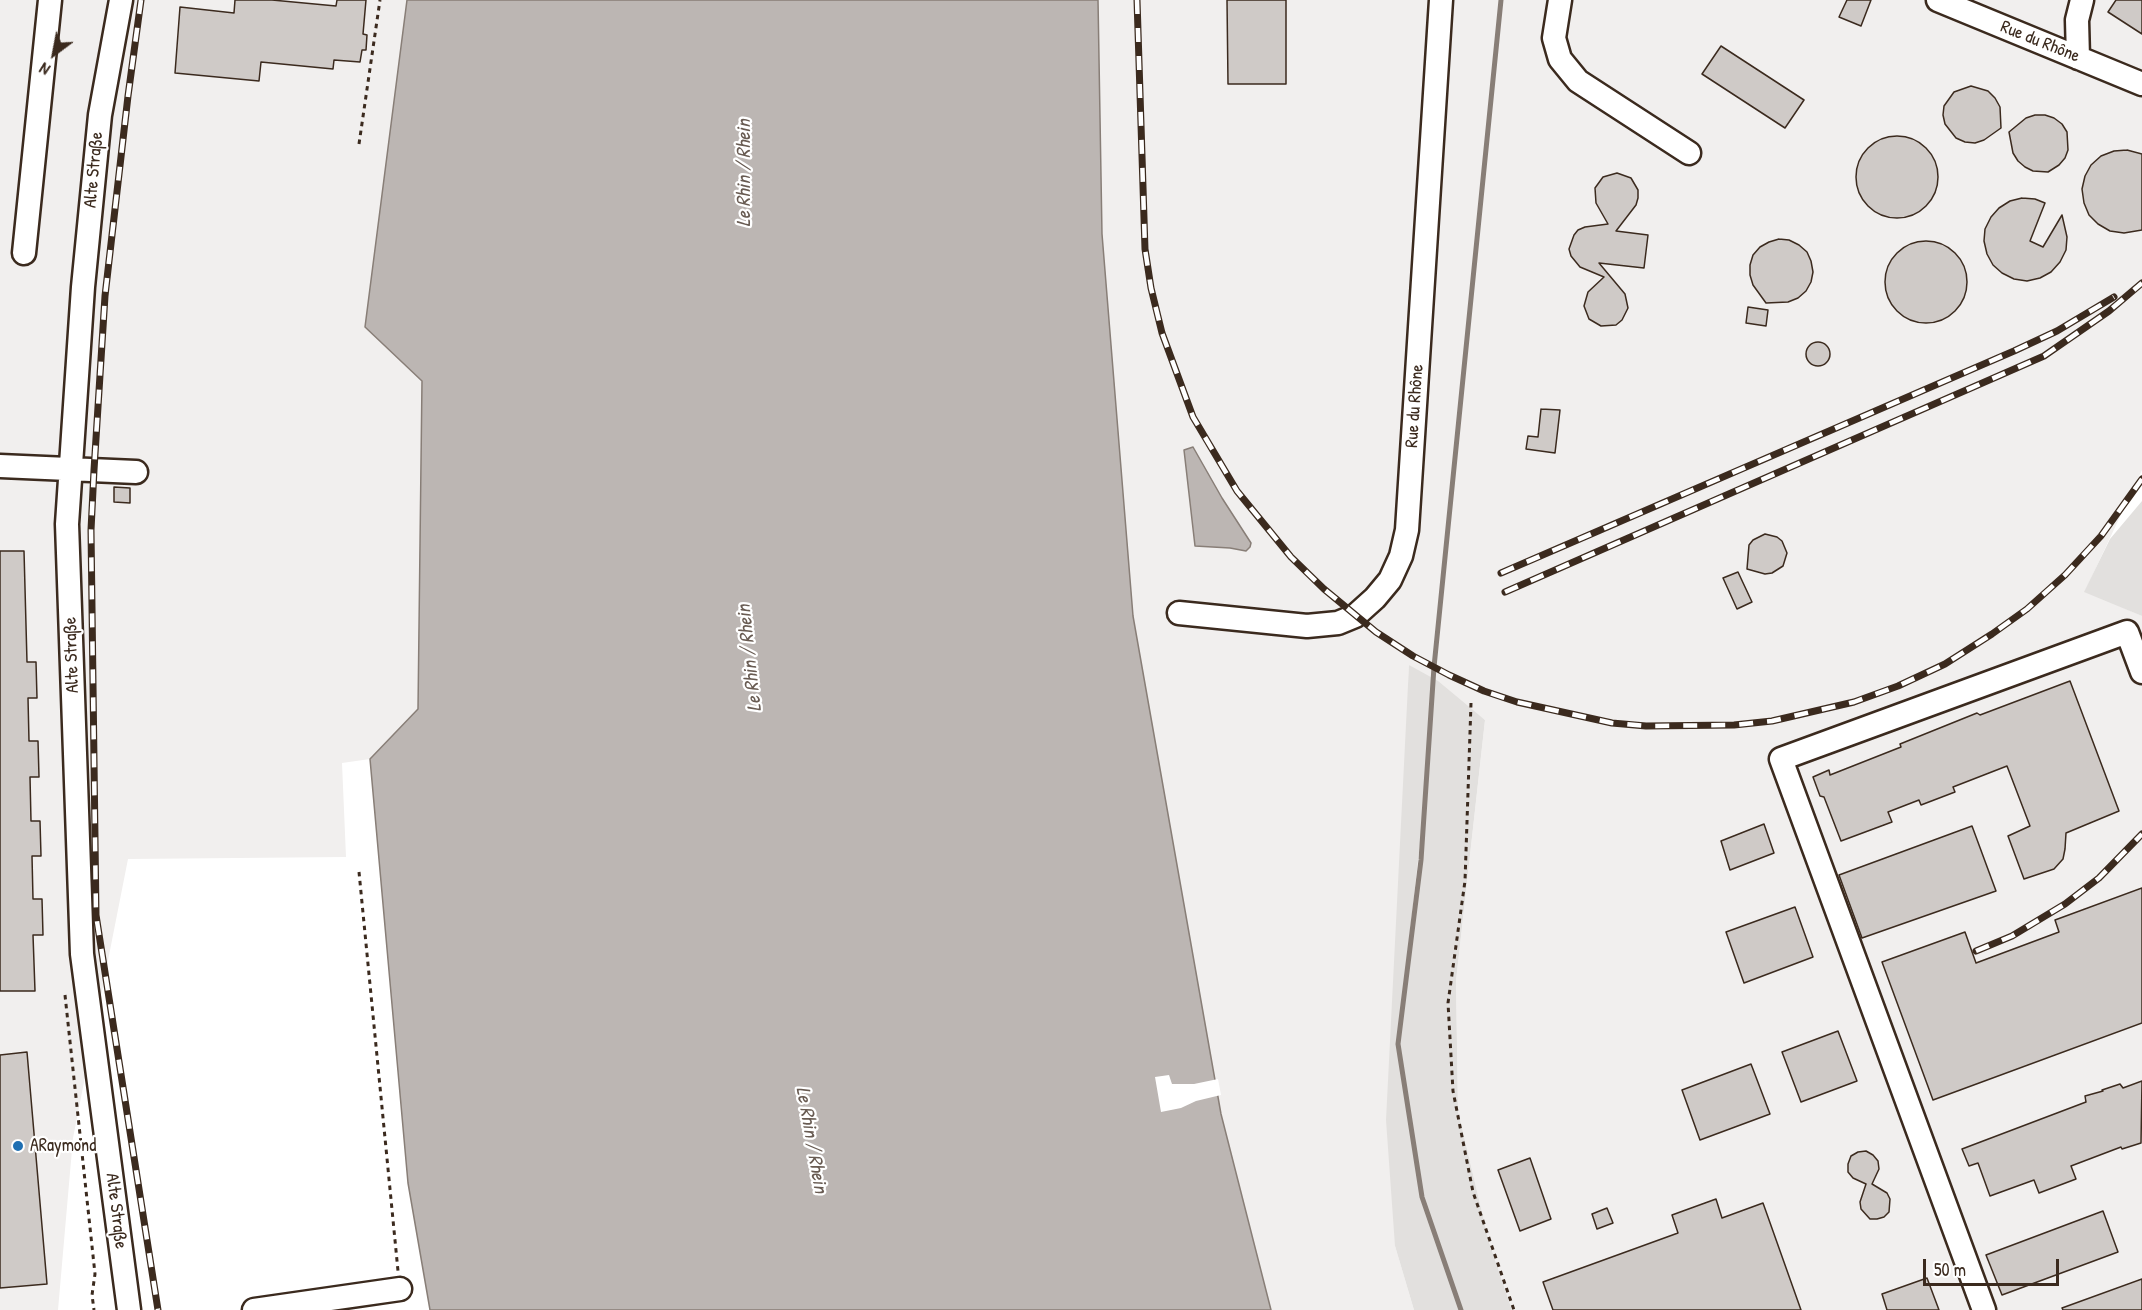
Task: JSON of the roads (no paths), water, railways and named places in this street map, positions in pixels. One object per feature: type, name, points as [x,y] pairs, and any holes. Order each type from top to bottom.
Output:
[{"type":"street","points":[[24,253],[50,0]]},
{"type":"street","name":"Alte Straße","points":[[121,0],[100,115],[83,287],[68,524],[82,954],[129,1310]]},
{"type":"street","name":"Rue du Rhône","points":[[1179,613],[1307,626],[1338,623],[1355,616],[1375,598],[1390,580],[1401,556],[1407,518],[1441,0]]},
{"type":"street","points":[[1560,0],[1554,38],[1560,59],[1578,81],[1689,153]]},
{"type":"street","name":"Rue du Rhône","points":[[1938,0],[2142,84]]},
{"type":"street","points":[[2078,58],[2077,20],[2081,0]]},
{"type":"street","points":[[0,466],[136,472]]},
{"type":"street","points":[[1984,1310],[1781,759],[2127,632],[2142,672]]},
{"type":"street","points":[[254,1310],[400,1289]]},
{"type":"water","name":"Le Rhin / Rhein","points":[[407,0],[1098,0],[1102,234],[1133,616],[1221,1114],[1271,1310],[430,1310],[408,1183],[370,759],[418,709],[422,381],[365,327]]},
{"type":"water","points":[[1193,447],[1251,543],[1246,551],[1195,546],[1184,450]]},
{"type":"waterway","points":[[1461,1310],[1422,1197],[1398,1044],[1421,860],[1434,667],[1501,0]]},
{"type":"railway","points":[[141,0],[105,296],[91,530],[96,915],[158,1310]]},
{"type":"railway","points":[[1137,0],[1145,249],[1151,288],[1162,333],[1193,417],[1237,491],[1291,557],[1324,589],[1376,632],[1413,656],[1449,675],[1484,691],[1517,702],[1612,723],[1646,726],[1734,725],[1772,721],[1854,702],[1898,686],[1945,664],[2027,609],[2065,575],[2101,536],[2142,479]]},
{"type":"railway","points":[[1505,592],[2044,356],[2109,311],[2142,283]]},
{"type":"railway","points":[[1501,573],[2014,351],[2057,331],[2114,297]]},
{"type":"railway","points":[[1976,951],[2012,936],[2065,904],[2099,878],[2142,834]]},
{"type":"place","name":"ARaymond","points":[[18,1146]]}]
